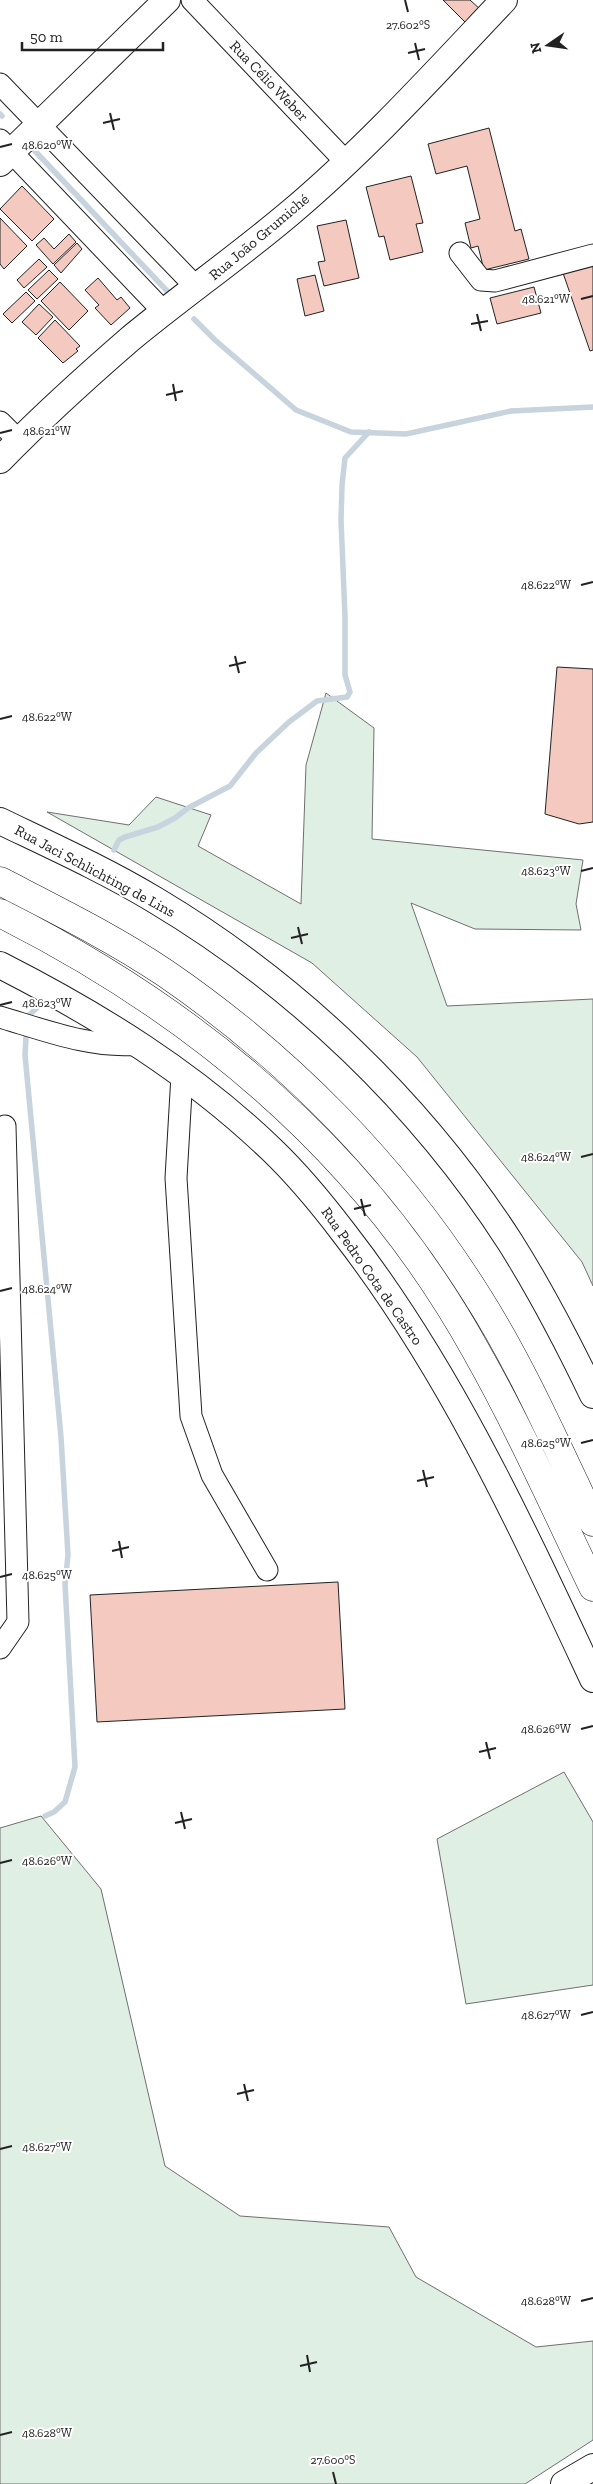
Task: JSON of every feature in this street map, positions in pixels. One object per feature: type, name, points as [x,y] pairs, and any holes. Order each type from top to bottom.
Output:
[{"type":"highway","points":[[0,882],[116,943],[164,973],[216,1010],[263,1048],[317,1098],[367,1149],[411,1201],[477,1295],[506,1345],[593,1522]]},
{"type":"highway","points":[[0,913],[108,972],[176,1017],[237,1064],[291,1111],[343,1165],[391,1221],[437,1286],[476,1350],[593,1587]]},
{"type":"main road","points":[[4,152],[40,125],[167,0]]},
{"type":"main road","name":"Rua João Grumiché","points":[[0,460],[74,388],[165,312],[292,212],[412,97],[504,0]]},
{"type":"main road","name":"Rua Jaci Schlichting de Lins","points":[[0,820],[155,900],[252,966],[345,1045],[417,1119],[470,1184],[510,1242],[548,1306],[593,1395]]},
{"type":"main road","name":"Rua Pedro Cota de Castro","points":[[0,965],[86,1011],[139,1044],[182,1075],[225,1108],[273,1151],[317,1198],[400,1310],[439,1373],[481,1450],[593,1679]]},
{"type":"main road","points":[[564,2484],[593,2467]]},
{"type":"street","name":"Rua Célio Weber","points":[[192,0],[346,162]]},
{"type":"street","points":[[0,84],[197,288]]},
{"type":"street","points":[[4,152],[165,312]]},
{"type":"street","points":[[460,253],[481,280],[495,282],[593,255]]},
{"type":"street","points":[[0,422],[19,441]]},
{"type":"street","points":[[0,1017],[116,1047],[139,1044]]},
{"type":"street","points":[[182,1075],[176,1178],[191,1416],[212,1475],[267,1570]]},
{"type":"street","points":[[0,1648],[18,1622],[5,1126]]},
{"type":"green space","points":[[326,693],[374,728],[372,839],[583,860],[576,904],[581,930],[475,929],[411,903],[447,1006],[593,999],[593,1286],[582,1262],[417,1057],[312,963],[47,812],[129,825],[156,797],[211,815],[198,846],[301,904],[306,765]]},
{"type":"green space","points":[[564,1772],[593,1822],[593,1985],[466,2004],[437,1839]]},
{"type":"green space","points":[[41,1816],[101,1889],[165,2166],[240,2216],[389,2227],[416,2277],[536,2347],[593,2341],[593,2440],[525,2484],[0,2484],[0,1828]]},
{"type":"building","points":[[443,0],[470,0],[481,10],[467,24]]},
{"type":"building","points":[[489,128],[515,231],[521,229],[529,259],[484,270],[478,246],[471,248],[465,223],[480,219],[467,166],[436,174],[428,144]]},
{"type":"building","points":[[411,176],[423,223],[416,224],[423,252],[390,260],[384,236],[379,237],[366,187]]},
{"type":"building","points":[[22,186],[54,219],[32,241],[0,209]]},
{"type":"building","points":[[0,218],[27,246],[4,269],[0,264]]},
{"type":"building","points":[[346,220],[359,278],[324,286],[318,262],[325,261],[317,226]]},
{"type":"building","points":[[69,234],[76,242],[53,264],[36,245],[44,238],[54,249]]},
{"type":"building","points":[[77,243],[82,249],[61,273],[54,265]]},
{"type":"building","points":[[39,259],[47,267],[24,288],[17,280]]},
{"type":"building","points":[[593,263],[593,350],[590,351],[563,273]]},
{"type":"building","points":[[49,270],[58,279],[37,299],[28,290]]},
{"type":"building","points":[[315,275],[324,311],[305,316],[297,279]]},
{"type":"building","points":[[98,278],[117,300],[121,297],[130,308],[111,325],[95,308],[99,305],[85,290]]},
{"type":"building","points":[[60,282],[88,311],[69,330],[41,301]]},
{"type":"building","points":[[534,287],[541,313],[497,324],[490,298]]},
{"type":"building","points":[[26,292],[35,301],[12,323],[3,314]]},
{"type":"building","points":[[39,304],[53,317],[36,335],[22,322]]},
{"type":"building","points":[[55,320],[80,346],[76,349],[78,351],[63,363],[38,338]]},
{"type":"building","points":[[557,667],[593,669],[593,822],[579,824],[545,814]]},
{"type":"building","points":[[338,1582],[345,1709],[97,1722],[90,1595]]},
{"type":"waterway","points":[[35,151],[168,292]]},
{"type":"waterway","points":[[194,319],[215,340],[296,410],[351,432],[406,434],[511,411],[593,407]]},
{"type":"waterway","points":[[114,850],[119,840],[158,827],[188,808],[230,786],[256,753],[289,722],[317,701],[347,697],[350,692],[345,675],[345,616],[341,520],[342,485],[345,458],[369,432]]},
{"type":"waterway","points":[[27,1017],[39,1006]]},
{"type":"waterway","points":[[26,1037],[25,1055],[61,1437],[68,1555],[65,1584],[75,1767],[65,1802],[54,1812],[45,1816]]}]
